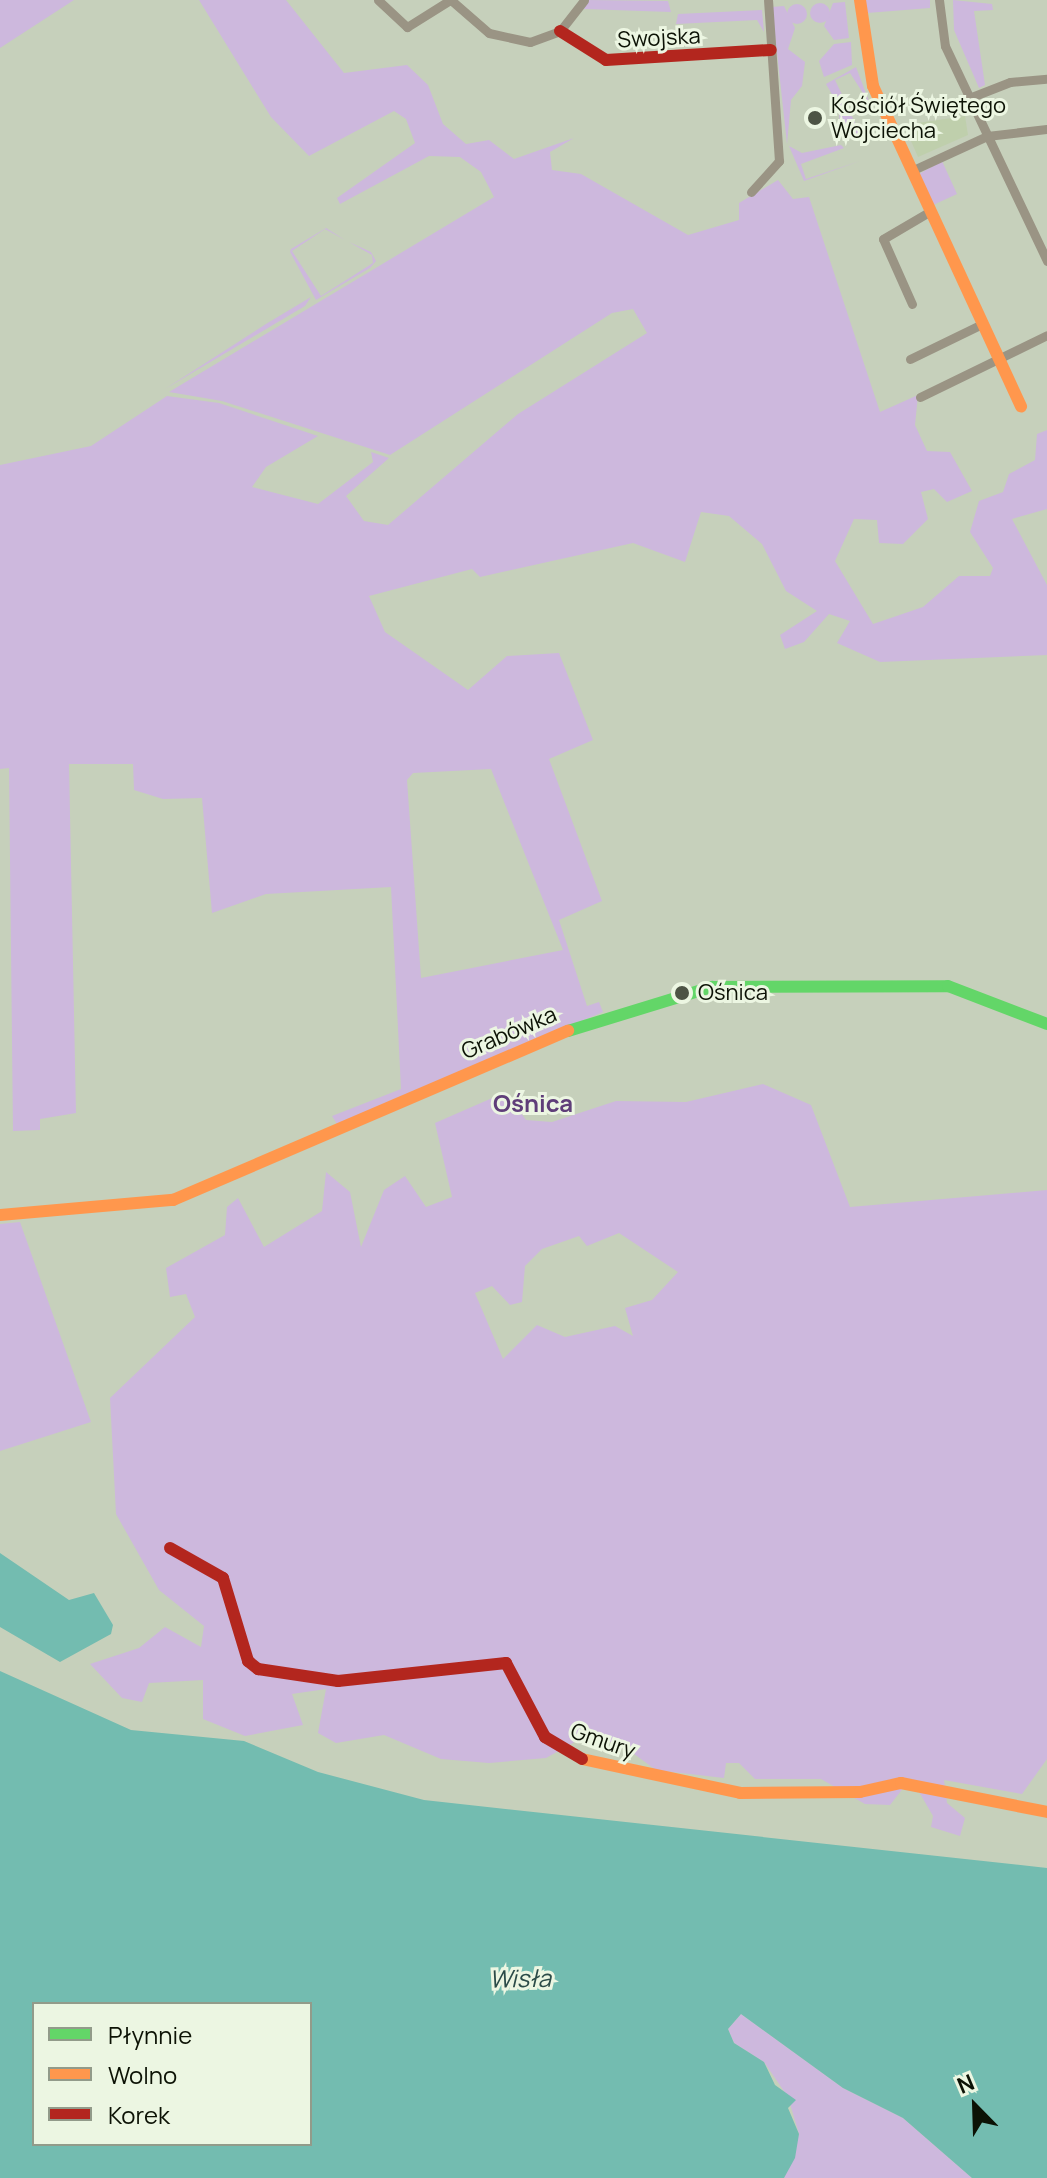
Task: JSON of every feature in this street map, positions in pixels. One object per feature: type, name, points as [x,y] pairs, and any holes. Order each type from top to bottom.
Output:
[{"type":"street","points":[[378,0],[407,27],[450,0],[498,38],[530,42],[560,31],[584,0]]},
{"type":"street","points":[[751,192],[779,161],[768,0]]},
{"type":"street","points":[[860,0],[868,74],[1021,406]]},
{"type":"street","points":[[939,0],[943,41],[1047,261]]},
{"type":"street","name":"Swojska","points":[[560,31],[606,60],[771,50]]},
{"type":"street","points":[[969,98],[1010,82],[1047,79]]},
{"type":"street","points":[[911,171],[987,136],[1047,129]]},
{"type":"street","points":[[912,304],[883,239],[929,212]]},
{"type":"street","points":[[910,359],[982,324]]},
{"type":"street","points":[[920,397],[1047,335]]},
{"type":"street","name":"Grabówka","points":[[0,1215],[173,1200],[567,1030],[712,987],[948,986],[1047,1024]]},
{"type":"street","name":"Gmury","points":[[170,1548],[223,1578],[248,1661],[258,1669],[338,1681],[494,1660],[506,1663],[545,1737],[562,1753],[657,1780],[740,1793],[860,1792],[901,1783],[1047,1812]]},
{"type":"shaded area","points":[[0,0],[74,0],[0,48]]},
{"type":"shaded area","points":[[199,0],[286,0],[344,73],[407,65],[428,85],[443,124],[466,144],[489,140],[514,159],[574,138],[550,152],[552,170],[581,174],[688,235],[739,220],[739,203],[778,180],[793,199],[809,197],[880,412],[918,395],[915,425],[927,451],[950,452],[972,491],[947,502],[934,489],[921,492],[928,519],[903,544],[879,543],[877,520],[854,519],[835,561],[873,624],[923,607],[959,576],[990,576],[993,568],[970,532],[979,501],[1003,492],[1009,474],[1035,460],[1037,434],[1047,430],[1047,509],[1012,519],[1047,585],[1047,655],[880,662],[837,643],[850,621],[829,614],[804,642],[785,649],[780,635],[817,611],[786,591],[762,544],[729,516],[701,512],[685,562],[633,543],[480,577],[472,569],[369,596],[385,632],[468,690],[507,656],[559,653],[593,740],[549,759],[602,901],[559,920],[587,1006],[599,1002],[603,1012],[337,1124],[332,1116],[401,1089],[391,887],[266,894],[212,913],[202,798],[163,799],[134,790],[133,764],[69,764],[76,1113],[40,1119],[40,1130],[13,1131],[9,768],[0,769],[0,465],[91,446],[167,396],[219,403],[318,436],[266,467],[252,487],[318,504],[373,462],[371,452],[389,458],[346,496],[364,521],[388,525],[518,414],[647,333],[633,309],[612,313],[390,455],[222,401],[169,392],[494,197],[481,172],[460,157],[429,156],[340,204],[337,198],[415,143],[406,119],[394,111],[309,156],[271,117]],"holes":[[[491,769],[563,950],[421,978],[407,780],[413,773]]]},
{"type":"shaded area","points":[[587,0],[668,1],[671,12],[584,9]]},
{"type":"shaded area","points":[[864,0],[930,0],[930,8],[867,13]]},
{"type":"shaded area","points":[[953,0],[992,4],[993,10],[974,11],[985,85],[979,88],[954,30]]},
{"type":"shaded area","points":[[845,2],[849,38],[834,40],[824,26],[833,3]]},
{"type":"shaded area","points":[[820,3],[827,6],[830,13],[827,20],[820,23],[813,20],[810,13],[813,6]]},
{"type":"shaded area","points":[[797,4],[804,7],[807,14],[804,21],[797,24],[790,21],[787,14],[790,7]]},
{"type":"shaded area","points":[[784,6],[795,28],[788,49],[805,62],[802,86],[791,100],[787,144],[772,7]]},
{"type":"shaded area","points":[[762,10],[764,32],[757,20],[676,24],[678,14]]},
{"type":"shaded area","points":[[851,42],[852,65],[824,77],[819,61],[834,44]]},
{"type":"shaded area","points":[[856,67],[870,104],[850,73],[835,80],[848,107],[840,108],[826,84]]},
{"type":"shaded area","points":[[849,110],[862,138],[840,127],[839,113]]},
{"type":"shaded area","points":[[965,116],[968,135],[918,157],[904,125]]},
{"type":"shaded area","points":[[841,145],[844,148],[801,164],[806,179],[860,161],[804,181],[789,146],[802,153]]},
{"type":"shaded area","points":[[942,161],[957,194],[931,206],[919,174]]},
{"type":"shaded area","points":[[326,228],[345,240],[325,229],[292,251],[321,296],[373,263],[372,255],[349,242],[371,252],[376,261],[370,268],[316,300],[290,252]]},
{"type":"shaded area","points":[[311,297],[305,306],[165,389],[266,324]]},
{"type":"shaded area","points":[[763,1084],[811,1105],[850,1207],[1047,1190],[1047,1759],[1022,1794],[944,1780],[947,1803],[965,1818],[960,1836],[931,1827],[933,1816],[911,1778],[890,1805],[865,1804],[821,1779],[755,1779],[739,1763],[726,1763],[724,1778],[656,1770],[619,1743],[580,1739],[546,1758],[489,1763],[441,1759],[384,1735],[336,1743],[318,1733],[326,1689],[292,1694],[303,1725],[245,1736],[203,1719],[203,1680],[149,1683],[142,1702],[122,1698],[90,1664],[139,1648],[165,1627],[201,1647],[204,1626],[159,1590],[116,1514],[110,1398],[195,1317],[186,1294],[170,1297],[166,1268],[225,1235],[227,1207],[238,1198],[264,1247],[322,1211],[326,1172],[350,1192],[361,1247],[384,1190],[405,1176],[426,1207],[452,1197],[435,1123],[506,1092],[526,1120],[552,1122],[616,1101],[686,1102]],"holes":[[[619,1233],[678,1272],[652,1300],[625,1308],[633,1336],[615,1326],[565,1337],[537,1325],[503,1359],[475,1293],[492,1286],[510,1305],[522,1302],[525,1266],[542,1249],[579,1236],[587,1246]]]},
{"type":"shaded area","points":[[20,1222],[91,1422],[0,1451],[0,1224]]},
{"type":"shaded area","points":[[741,2014],[843,2088],[903,2118],[972,2178],[784,2178],[799,2134],[788,2097],[764,2062],[734,2043],[728,2029]]},
{"type":"water","points":[[0,1553],[69,1600],[94,1593],[113,1625],[111,1634],[60,1662],[0,1627]]},
{"type":"water","name":"Wisła","points":[[0,1671],[131,1730],[244,1741],[318,1772],[424,1800],[1047,1868],[1047,2178],[972,2178],[903,2118],[843,2088],[741,2014],[728,2029],[734,2043],[764,2062],[775,2085],[796,2100],[788,2108],[799,2134],[795,2158],[784,2178],[0,2178]]},
{"type":"traffic: fast","points":[[568,1031],[712,987],[948,986],[1047,1024]]},
{"type":"traffic: slow","points":[[860,0],[873,86],[1021,406]]},
{"type":"traffic: slow","points":[[0,1215],[173,1200],[568,1031]]},
{"type":"traffic: slow","points":[[582,1759],[740,1793],[860,1792],[901,1783],[1047,1812]]},
{"type":"traffic: jam","points":[[560,31],[606,60],[771,50]]},
{"type":"traffic: jam","points":[[170,1548],[223,1578],[248,1661],[258,1669],[338,1681],[506,1663],[545,1737],[582,1759]]},
{"type":"place","name":"Kościół Świętego Wojciecha","points":[[815,118]]},
{"type":"place","name":"Ośnica","points":[[682,993]]},
{"type":"district","name":"Ośnica","points":[[533,1103]]}]
